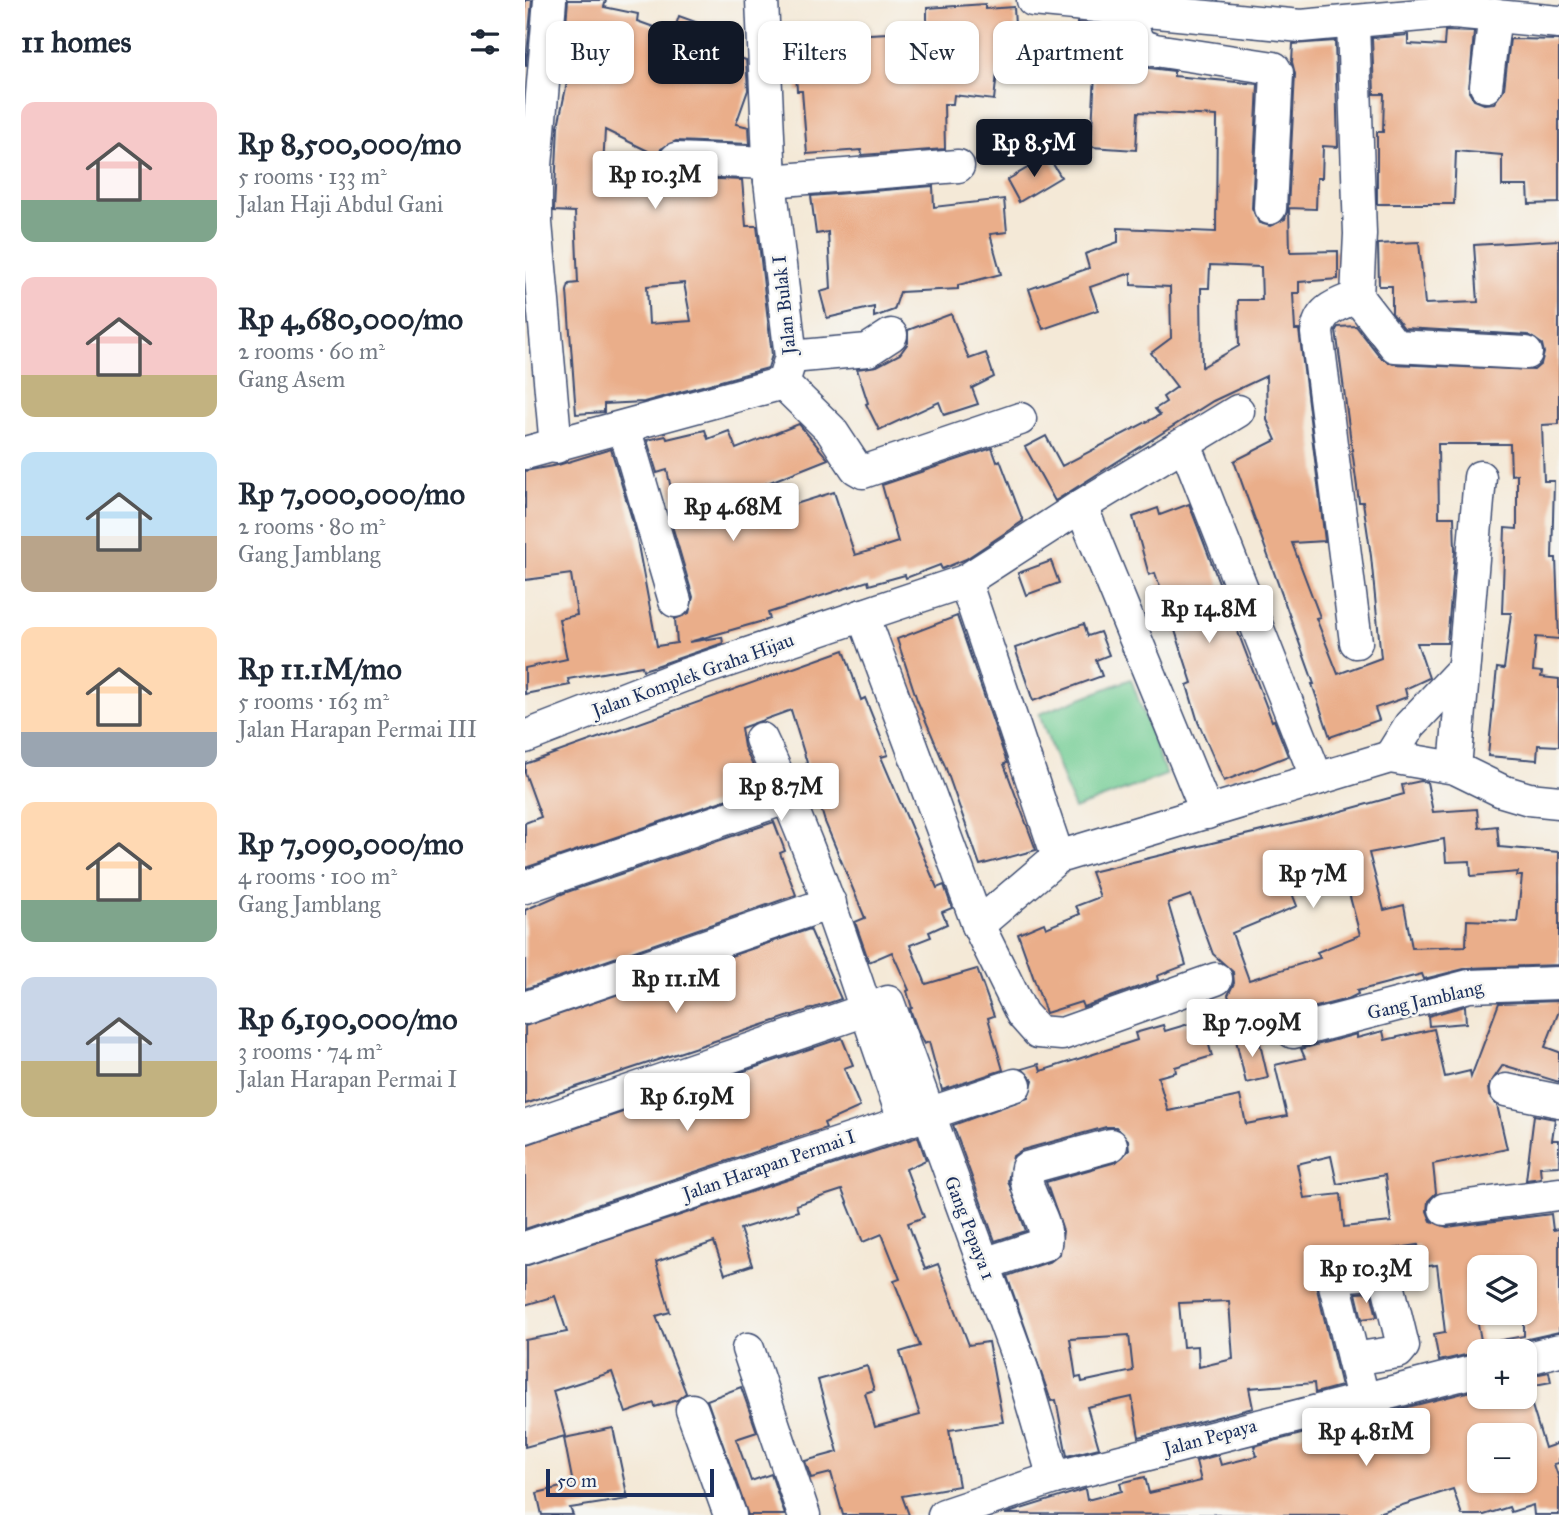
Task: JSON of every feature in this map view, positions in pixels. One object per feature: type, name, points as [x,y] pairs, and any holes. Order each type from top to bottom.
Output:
[{"type":"street","points":[[550,0],[536,166],[536,323],[556,447]]},
{"type":"street","name":"Jalan Bulak I","points":[[525,453],[624,427],[787,370],[770,172],[762,0]]},
{"type":"street","points":[[1034,0],[1137,8],[1273,24],[1353,23],[1446,6],[1556,17]]},
{"type":"street","points":[[1137,8],[1133,30],[1139,45],[1155,50],[1274,68],[1277,73],[1270,208]]},
{"type":"street","points":[[1486,86],[1496,10]]},
{"type":"street","points":[[1353,23],[1360,234],[1357,297],[1395,346],[1526,353]]},
{"type":"street","points":[[676,159],[770,172],[958,166]]},
{"type":"street","points":[[1356,642],[1317,333],[1318,321],[1327,309],[1357,297]]},
{"type":"street","points":[[891,335],[868,350],[787,370],[856,468],[863,472],[1020,419]]},
{"type":"street","name":"Jalan Komplek Graha Hijau","points":[[525,737],[682,676],[965,581],[1081,506],[1238,411]]},
{"type":"street","points":[[624,427],[675,601]]},
{"type":"street","points":[[1185,444],[1317,779]]},
{"type":"street","points":[[1455,768],[1480,477]]},
{"type":"street","points":[[1081,506],[1207,813]]},
{"type":"street","points":[[965,581],[1058,858]]},
{"type":"street","points":[[863,615],[978,925],[1022,1014],[1038,1032],[1062,1034],[1216,979]]},
{"type":"street","points":[[1390,757],[1410,725],[1463,669]]},
{"type":"street","points":[[525,1127],[866,1010],[830,903],[789,797],[761,738]]},
{"type":"street","points":[[978,925],[1058,858],[1390,757],[1455,768],[1502,791],[1529,799],[1559,802]]},
{"type":"street","points":[[525,887],[789,797]]},
{"type":"street","points":[[525,1008],[830,903]]},
{"type":"street","name":"Gang Jamblang","points":[[1293,1032],[1469,986],[1559,983]]},
{"type":"street","name":"Gang Pepaya 1","points":[[866,1010],[888,1002],[916,1116],[984,1264],[1022,1369],[1054,1478]]},
{"type":"street","name":"Jalan Harapan Permai I","points":[[525,1248],[1014,1085]]},
{"type":"street","points":[[1506,1090],[1559,1101]]},
{"type":"street","points":[[984,1264],[1045,1244],[1045,1231],[1026,1179],[1027,1168],[1111,1145]]},
{"type":"street","points":[[1445,1209],[1559,1194]]},
{"type":"street","points":[[748,1349],[804,1515]]},
{"type":"street","points":[[1537,1356],[1559,1350]]},
{"type":"street","points":[[1353,1359],[1363,1398]]},
{"type":"street","name":"Jalan Pepaya","points":[[944,1515],[992,1507],[1054,1478],[1467,1373]]},
{"type":"street","points":[[692,1410],[730,1515]]},
{"type":"green space","points":[[1131,679],[1166,775],[1074,809],[1039,714]]},
{"type":"building","points":[[525,0],[532,0],[526,65],[525,65]]},
{"type":"building","points":[[568,0],[606,0],[604,7],[638,14],[637,21],[648,25],[648,84],[744,84],[744,59],[746,60],[748,90],[736,124],[749,127],[750,144],[676,141],[661,149],[658,159],[660,168],[675,177],[742,180],[746,226],[757,226],[772,355],[768,368],[644,402],[604,404],[604,412],[576,414],[567,291],[569,284],[578,283],[575,212],[554,211],[558,126],[567,84],[634,84],[634,21],[566,21]],"holes":[[[605,130],[648,151],[649,183],[602,186]],[[684,283],[691,321],[649,324],[647,286]]]},
{"type":"building","points":[[985,4],[985,9],[1014,7],[1015,21],[993,21],[994,100],[954,95],[953,104],[944,104],[945,149],[862,155],[861,150],[807,154],[802,91],[797,91],[797,84],[871,84],[871,34],[885,33],[885,84],[979,84],[979,21],[927,21],[927,8]]},
{"type":"building","points":[[679,16],[693,21],[677,21]]},
{"type":"building","points":[[1445,31],[1474,32],[1469,92],[1474,100],[1484,104],[1494,103],[1504,89],[1510,39],[1559,40],[1559,203],[1529,204],[1528,186],[1502,186],[1502,155],[1456,151],[1454,204],[1377,204],[1377,132],[1383,132],[1384,94],[1374,94],[1372,38],[1408,35],[1408,44],[1444,46]]},
{"type":"building","points":[[1335,41],[1338,147],[1323,146],[1322,178],[1317,178],[1316,209],[1289,208],[1290,252],[1338,251],[1338,279],[1299,282],[1299,293],[1293,293],[1295,330],[1299,330],[1325,541],[1292,543],[1320,617],[1316,618],[1338,674],[1381,658],[1371,556],[1363,502],[1359,502],[1336,330],[1338,327],[1356,326],[1381,358],[1393,364],[1534,370],[1541,364],[1544,353],[1542,344],[1528,335],[1404,328],[1392,313],[1392,286],[1379,286],[1378,244],[1419,242],[1425,304],[1478,302],[1474,245],[1559,240],[1559,424],[1542,425],[1544,481],[1554,481],[1552,558],[1556,558],[1559,639],[1536,637],[1533,671],[1542,672],[1541,677],[1559,679],[1559,746],[1538,745],[1537,760],[1488,756],[1497,668],[1504,669],[1511,613],[1502,613],[1505,528],[1517,529],[1517,474],[1511,475],[1510,444],[1438,444],[1439,517],[1454,517],[1455,551],[1447,643],[1417,643],[1429,678],[1405,689],[1407,697],[1375,708],[1379,720],[1330,737],[1314,684],[1234,461],[1276,440],[1267,420],[1266,376],[1213,401],[1055,501],[1025,447],[1046,436],[1062,466],[1160,415],[1155,409],[1166,402],[1163,397],[1177,387],[1151,353],[1171,338],[1170,287],[1131,285],[1131,273],[1090,287],[1098,310],[1043,329],[1029,289],[1089,268],[1085,254],[1118,242],[1118,228],[1216,232],[1217,116],[1138,112],[1136,150],[1091,147],[1094,84],[1148,84],[1148,67],[1174,71],[1174,76],[1258,84],[1252,208],[1259,223],[1270,226],[1285,219],[1288,209],[1295,74],[1292,62],[1293,44]],"holes":[[[1210,265],[1261,267],[1262,300],[1238,300],[1239,346],[1202,367],[1201,288],[1209,288]]]},
{"type":"building","points":[[1048,156],[1061,177],[1019,202],[1007,180]]},
{"type":"building","points":[[933,186],[934,207],[1004,199],[1007,232],[990,234],[1001,274],[958,285],[958,289],[900,292],[894,310],[874,317],[874,307],[827,318],[820,292],[831,289],[828,232],[816,234],[811,196]]},
{"type":"building","points":[[951,314],[969,359],[986,353],[994,377],[972,388],[978,404],[944,415],[939,402],[879,430],[866,404],[868,403],[857,369],[877,366],[900,354],[908,343],[908,330]]},
{"type":"building","points":[[799,424],[828,459],[727,499],[735,523],[834,492],[855,555],[876,549],[898,542],[882,485],[992,448],[997,462],[1000,460],[1023,521],[966,559],[942,569],[940,565],[906,578],[905,575],[869,585],[868,581],[768,613],[770,619],[689,642],[722,637],[723,643],[643,670],[642,666],[568,679],[570,685],[525,694],[525,668],[567,659],[559,619],[577,615],[571,574],[525,580],[525,471],[558,465],[611,449],[635,529],[657,646],[677,643],[675,619],[689,613],[693,597],[671,522],[678,521],[667,470],[657,473],[647,440],[666,436],[667,439],[705,430],[708,439],[729,431],[736,449]]},
{"type":"building","points":[[1189,504],[1288,756],[1224,781],[1198,722],[1187,685],[1192,683],[1155,573],[1149,575],[1133,517],[1158,508],[1160,515]]},
{"type":"building","points":[[1051,561],[1059,583],[1026,595],[1018,573]]},
{"type":"building","points":[[957,616],[1007,763],[1004,764],[1036,850],[980,865],[945,766],[917,700],[897,639]]},
{"type":"building","points":[[1084,624],[1088,636],[1100,632],[1109,655],[1096,660],[1102,676],[1033,701],[1015,648]]},
{"type":"building","points":[[844,650],[861,700],[865,698],[888,755],[881,757],[937,888],[944,885],[952,908],[942,912],[947,924],[929,932],[931,937],[910,945],[926,984],[977,969],[994,1016],[988,1018],[1003,1070],[942,1090],[929,1042],[924,1044],[919,1034],[910,1009],[909,990],[892,952],[869,962],[855,922],[865,918],[825,822],[791,710],[741,728],[744,747],[763,787],[525,868],[525,823],[541,817],[525,773],[525,764]]},
{"type":"building","points":[[1427,782],[1433,812],[1477,809],[1479,828],[1497,826],[1499,847],[1559,852],[1559,965],[1468,968],[1424,979],[1422,974],[1357,991],[1358,994],[1348,999],[1288,1014],[1287,1011],[1241,1029],[1228,995],[1234,983],[1233,972],[1213,954],[1191,895],[1168,903],[1186,965],[1157,976],[1158,980],[1083,1007],[1081,1002],[1046,1013],[1018,934],[1044,923],[1046,928],[1080,914],[1076,906],[1100,897],[1091,872],[1404,794],[1402,785]],"holes":[[[1444,839],[1446,862],[1470,861],[1471,876],[1518,872],[1517,876],[1522,876],[1517,922],[1467,920],[1466,946],[1412,948],[1404,905],[1384,910],[1369,853]],[[1339,855],[1360,935],[1317,952],[1320,958],[1249,980],[1232,933],[1297,906],[1282,868]]]},
{"type":"building","points":[[774,822],[785,851],[780,853],[796,895],[525,989],[525,910],[564,893]]},
{"type":"building","points":[[810,929],[841,999],[525,1104],[525,1026]]},
{"type":"building","points":[[1559,1001],[1559,1011],[1545,1047],[1559,1052],[1559,1082],[1503,1065],[1488,1087],[1489,1096],[1497,1105],[1507,1149],[1433,1164],[1436,1193],[1428,1201],[1427,1211],[1431,1221],[1447,1227],[1551,1214],[1553,1230],[1559,1229],[1559,1332],[1528,1339],[1507,1339],[1524,1336],[1524,1325],[1537,1325],[1537,1255],[1467,1255],[1467,1325],[1478,1325],[1481,1339],[1467,1339],[1467,1355],[1439,1361],[1434,1334],[1445,1332],[1437,1265],[1422,1267],[1418,1245],[1391,1249],[1392,1255],[1333,1258],[1322,1263],[1317,1272],[1316,1285],[1341,1386],[1315,1393],[1314,1383],[1249,1388],[1253,1408],[1139,1437],[1132,1397],[1087,1407],[1099,1448],[1067,1456],[1056,1400],[1051,1401],[1007,1276],[1051,1261],[1060,1254],[1063,1231],[1046,1182],[1116,1162],[1129,1150],[1128,1140],[1116,1127],[1106,1127],[1022,1150],[1013,1156],[1008,1181],[1026,1231],[995,1241],[953,1125],[1028,1098],[1033,1080],[1022,1069],[1039,1064],[1041,1071],[1137,1040],[1135,1033],[1163,1025],[1165,1031],[1202,1020],[1212,1056],[1175,1067],[1176,1072],[1158,1077],[1168,1111],[1240,1096],[1246,1124],[1287,1116],[1275,1065],[1305,1058],[1301,1049],[1357,1034],[1357,1038],[1383,1031],[1385,1040],[1434,1029],[1445,1077],[1470,1071],[1471,1077],[1499,1003]],"holes":[[[1331,1156],[1337,1184],[1385,1175],[1391,1222],[1344,1227],[1341,1194],[1304,1198],[1297,1164]],[[1229,1301],[1233,1359],[1199,1367],[1198,1346],[1183,1347],[1179,1303]],[[1129,1335],[1133,1371],[1082,1382],[1081,1377],[1076,1378],[1070,1339]]]},
{"type":"building","points":[[1465,1006],[1466,1023],[1429,1026],[1428,1016]]},
{"type":"building","points":[[1258,1035],[1268,1078],[1246,1083],[1236,1040]]},
{"type":"building","points":[[842,1038],[853,1065],[844,1068],[860,1107],[824,1123],[826,1128],[525,1229],[525,1145]]},
{"type":"building","points":[[1534,1115],[1555,1119],[1552,1140],[1559,1140],[1559,1166],[1540,1167],[1541,1178],[1526,1180]]},
{"type":"building","points":[[918,1137],[926,1160],[906,1169],[924,1217],[908,1223],[925,1269],[938,1264],[969,1345],[988,1342],[1003,1422],[949,1430],[959,1486],[902,1496],[909,1515],[843,1515],[831,1473],[811,1478],[805,1461],[838,1452],[818,1380],[867,1366],[874,1390],[865,1393],[875,1427],[920,1415],[900,1352],[920,1346],[894,1281],[900,1279],[882,1234],[863,1242],[842,1190],[796,1205],[798,1211],[740,1229],[752,1265],[725,1274],[714,1242],[656,1262],[670,1312],[656,1316],[686,1393],[677,1400],[655,1407],[654,1403],[626,1413],[612,1372],[553,1391],[565,1436],[525,1447],[525,1340],[567,1332],[555,1296],[525,1305],[525,1266]]},
{"type":"building","points":[[1371,1292],[1377,1317],[1362,1319],[1356,1293]]},
{"type":"building","points":[[1549,1372],[1551,1382],[1537,1385],[1537,1374]]},
{"type":"building","points":[[741,1387],[757,1432],[736,1439],[751,1481],[771,1474],[785,1515],[748,1515],[707,1400]]},
{"type":"building","points":[[1467,1392],[1467,1409],[1533,1409],[1545,1448],[1559,1443],[1559,1463],[1554,1464],[1559,1479],[1559,1515],[1534,1515],[1533,1505],[1511,1512],[1509,1507],[1484,1515],[1462,1515],[1453,1489],[1371,1515],[1005,1514],[1085,1489],[1087,1500],[1122,1491],[1120,1483],[1145,1477],[1149,1493],[1201,1481],[1196,1461],[1218,1455],[1221,1465],[1257,1456],[1254,1446]]},
{"type":"building","points":[[613,1428],[628,1499],[570,1508],[573,1515],[542,1515],[537,1493],[573,1484],[564,1438]]}]
